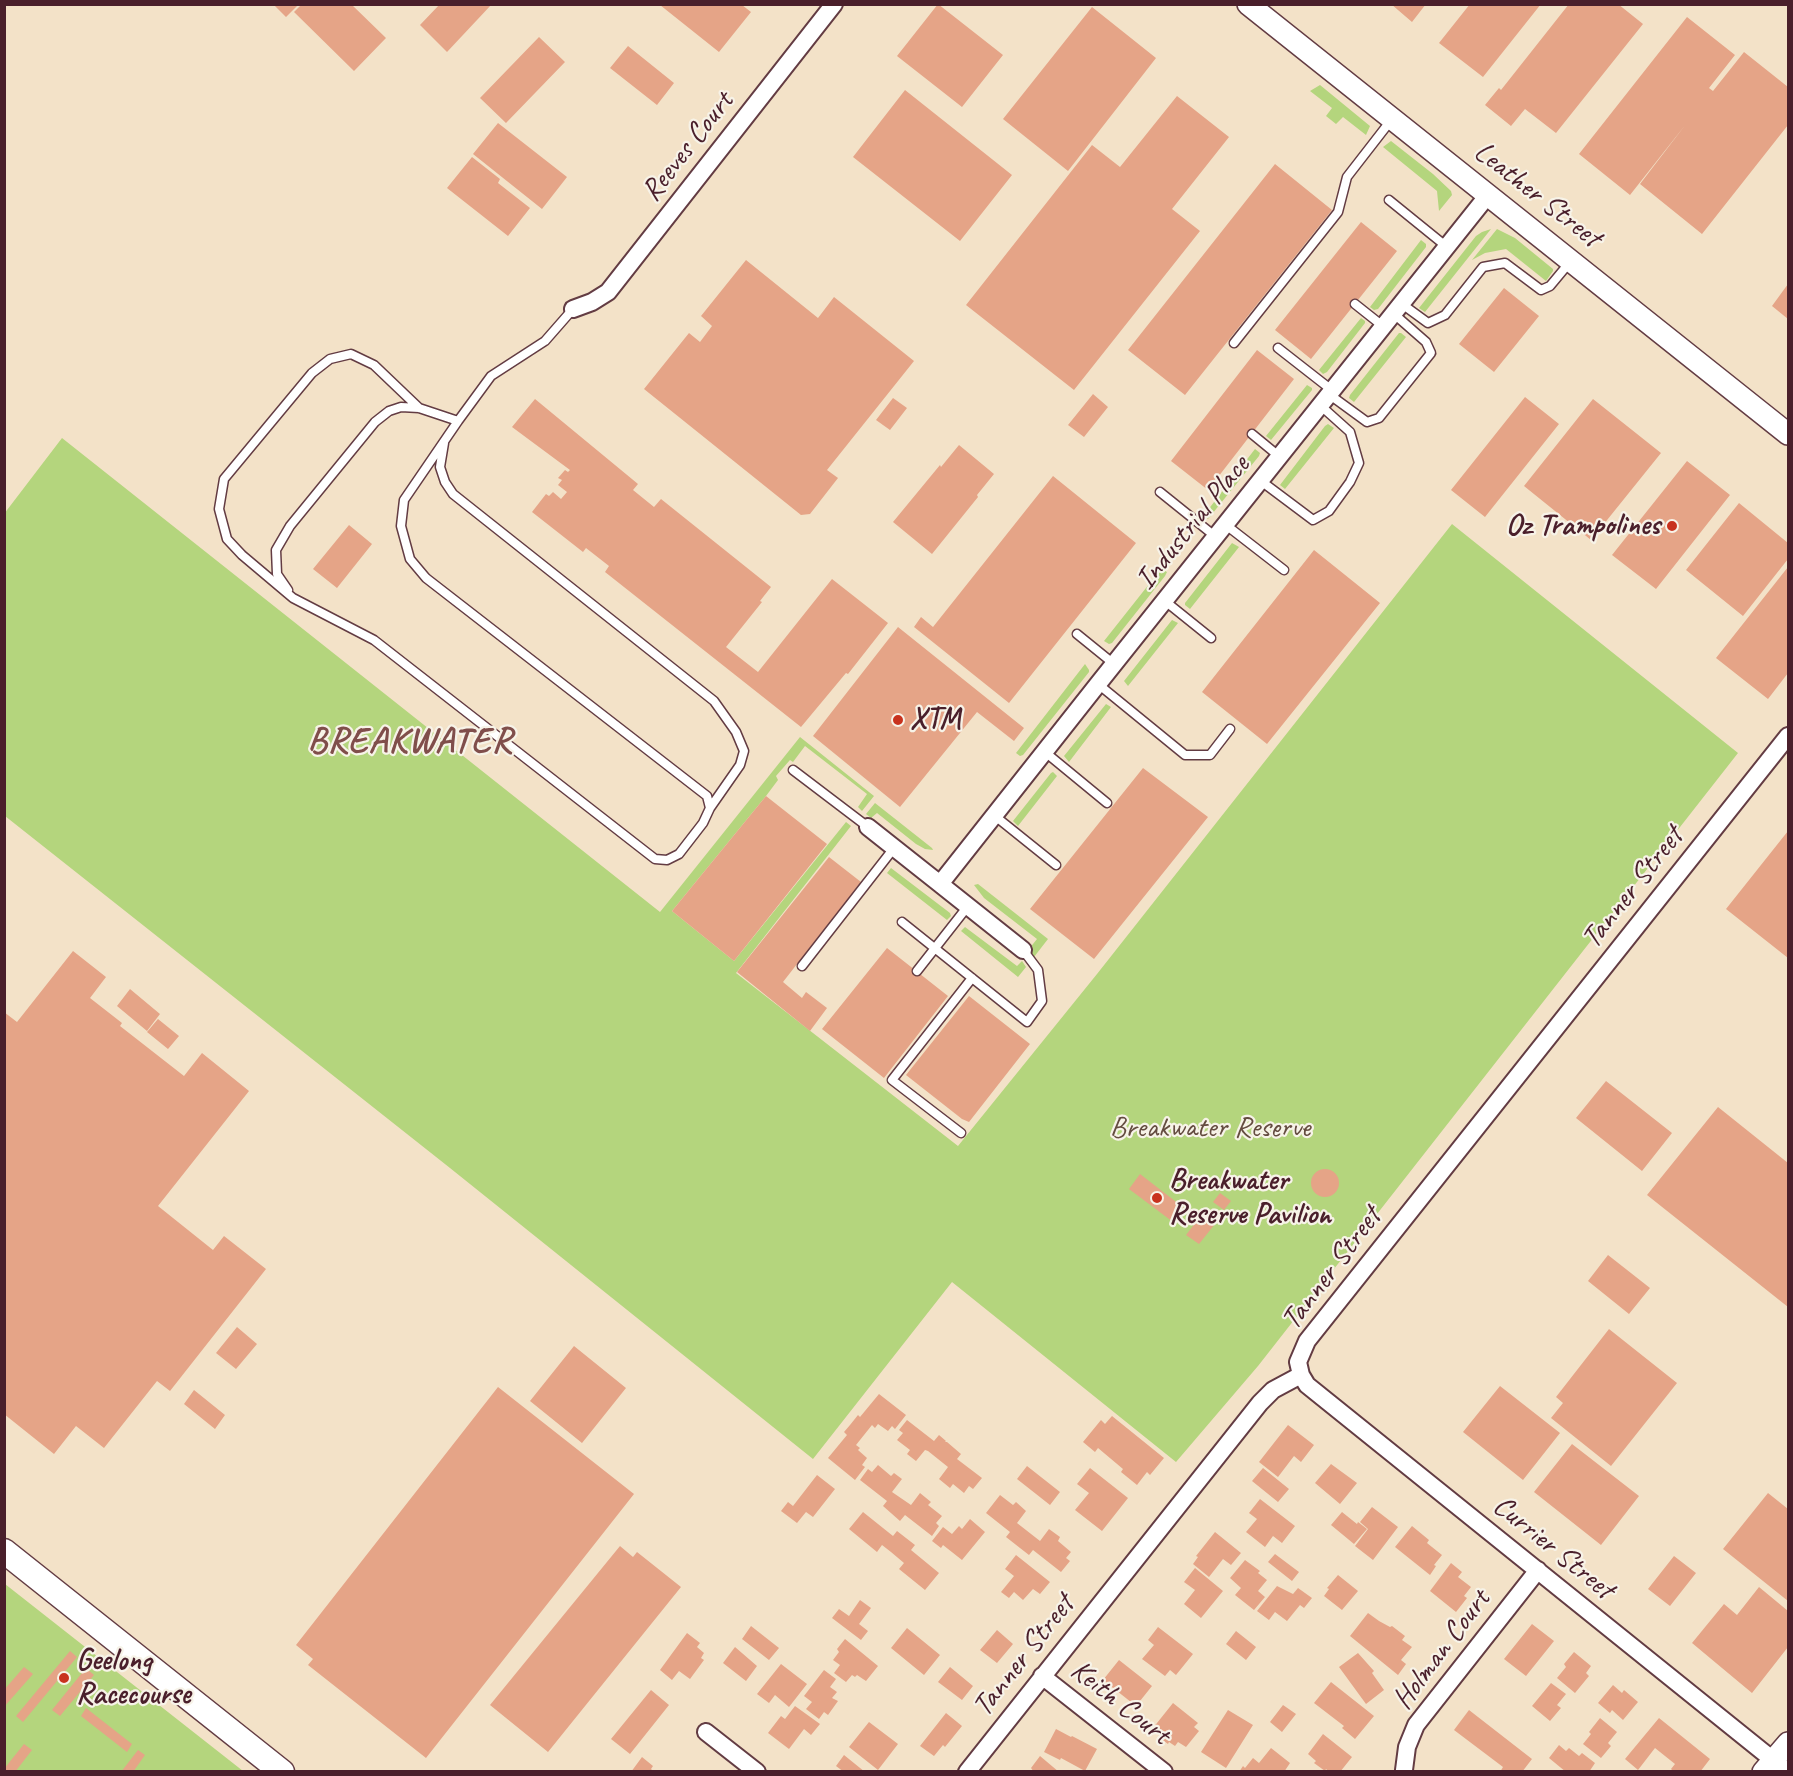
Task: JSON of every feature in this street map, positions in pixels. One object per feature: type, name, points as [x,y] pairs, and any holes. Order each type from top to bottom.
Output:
[{"type":"main road","points":[[4,1551],[282,1772]]},
{"type":"street","name":"Reeves Court","points":[[573,309],[592,302],[608,292],[834,4]]},
{"type":"street","name":"Leather Street","points":[[1248,4],[1788,434]]},
{"type":"street","name":"Industrial Place","points":[[940,884],[1488,195]]},
{"type":"street","name":"Tanner Street","points":[[967,1772],[1260,1403],[1273,1390],[1301,1376],[1298,1362],[1307,1341],[1788,736]]},
{"type":"street","points":[[868,826],[1023,950]]},
{"type":"street","name":"Currier Street","points":[[1301,1376],[1307,1385],[1538,1570],[1775,1768]]},
{"type":"street","name":"Holman Court","points":[[1404,1770],[1407,1747],[1416,1725],[1538,1570]]},
{"type":"street","name":"Keith Court","points":[[1042,1676],[1164,1772]]},
{"type":"street","points":[[706,1732],[757,1772]]},
{"type":"street","points":[[1775,1768],[1788,1743]]},
{"type":"lane","points":[[1234,343],[1338,212],[1347,177],[1392,118]]},
{"type":"lane","points":[[1389,200],[1447,247]]},
{"type":"lane","points":[[1355,304],[1428,323],[1445,315],[1483,267],[1505,263],[1541,290],[1550,286],[1571,260]]},
{"type":"lane","points":[[573,309],[545,341],[491,376],[404,500],[401,526],[410,559],[426,578],[707,796],[710,808]]},
{"type":"lane","points":[[1278,348],[1328,397],[1367,422],[1379,418],[1431,353],[1426,342],[1393,315]]},
{"type":"lane","points":[[419,408],[374,365],[351,354],[330,359],[312,373],[224,479],[219,509],[227,539],[242,555],[293,598],[374,639],[655,859],[667,860],[679,854],[703,823],[710,808],[740,765],[744,751],[736,732],[714,701],[453,494],[444,482],[440,467],[444,441]]},
{"type":"lane","points":[[1261,481],[1313,520],[1329,511],[1350,482],[1359,463],[1350,432],[1328,397]]},
{"type":"lane","points":[[293,598],[277,574],[276,550],[290,526],[375,422],[389,411],[401,407],[419,408],[458,421]]},
{"type":"lane","points":[[1252,434],[1280,457]]},
{"type":"lane","points":[[1160,492],[1284,570]]},
{"type":"lane","points":[[1165,601],[1211,638]]},
{"type":"lane","points":[[1077,634],[1114,664]]},
{"type":"lane","points":[[1098,684],[1185,755],[1210,755],[1230,729]]},
{"type":"lane","points":[[1045,752],[1107,803]]},
{"type":"lane","points":[[794,770],[868,826]]},
{"type":"lane","points":[[994,816],[1056,865]]},
{"type":"lane","points":[[802,966],[894,848]]},
{"type":"lane","points":[[917,971],[968,906]]},
{"type":"lane","points":[[902,922],[1027,1022],[1042,1001],[1038,970],[1023,950]]},
{"type":"lane","points":[[961,1133],[892,1080],[972,978]]},
{"type":"green space","points":[[1320,85],[1370,126],[1366,135],[1343,117],[1336,124],[1326,116],[1332,108],[1310,91]]},
{"type":"green space","points":[[1391,141],[1451,191],[1452,195],[1439,211],[1437,191],[1383,147]]},
{"type":"green space","points":[[1491,229],[1425,312],[1419,308],[1476,236]]},
{"type":"green space","points":[[1497,229],[1515,238],[1553,269],[1546,281],[1506,249],[1485,253],[1472,260]]},
{"type":"green space","points":[[1421,240],[1426,247],[1378,309],[1374,310],[1370,307]]},
{"type":"green space","points":[[1361,318],[1365,323],[1327,372],[1323,374],[1319,370]]},
{"type":"green space","points":[[1399,333],[1406,337],[1354,402],[1349,398],[1350,395]]},
{"type":"green space","points":[[1307,385],[1312,390],[1271,440],[1266,436]]},
{"type":"green space","points":[[1328,424],[1334,428],[1285,489],[1280,485]]},
{"type":"green space","name":"Breakwater Reserve","points":[[62,438],[660,912],[800,737],[874,796],[862,811],[858,807],[867,794],[805,746],[793,762],[790,760],[776,776],[778,780],[766,796],[672,911],[734,961],[846,822],[851,826],[736,973],[958,1146],[1097,974],[1452,524],[1738,753],[1258,1366],[1176,1462],[952,1282],[813,1459],[5,816],[4,514]]},
{"type":"green space","points":[[1255,449],[1260,453],[1259,456],[1208,519],[1204,515]]},
{"type":"green space","points":[[1232,543],[1239,547],[1190,609],[1185,603]]},
{"type":"green space","points":[[1161,569],[1167,572],[1165,576],[1112,643],[1104,641]]},
{"type":"green space","points":[[1172,620],[1178,623],[1128,686],[1124,681]]},
{"type":"green space","points":[[1085,664],[1089,672],[1020,756],[1016,753]]},
{"type":"green space","points":[[1106,704],[1111,707],[1069,762],[1064,756]]},
{"type":"green space","points":[[1053,772],[1057,776],[1018,826],[1013,821]]},
{"type":"green space","points":[[875,803],[933,850],[916,844],[877,813],[871,818],[866,814]]},
{"type":"green space","points":[[891,868],[951,916],[947,920],[887,873]]},
{"type":"green space","points":[[978,884],[1048,939],[1034,957],[1029,949],[1037,939],[984,898],[974,885]]},
{"type":"green space","points":[[965,927],[1017,966],[1022,961],[1026,967],[1018,977],[961,931]]},
{"type":"green space","name":"Geelong Racecourse","points":[[5,1584],[243,1771],[5,1772]]},
{"type":"building","points":[[302,4],[351,4],[386,38],[354,71],[294,12]]},
{"type":"building","points":[[440,4],[492,4],[447,52],[420,25]]},
{"type":"building","points":[[938,4],[1003,55],[962,107],[897,56]]},
{"type":"building","points":[[1391,4],[1426,4],[1412,22]]},
{"type":"building","points":[[1470,4],[1541,4],[1483,77],[1439,43]]},
{"type":"building","points":[[1569,4],[1618,4],[1643,24],[1556,133],[1525,109],[1511,126],[1485,105],[1499,88],[1501,90]]},
{"type":"building","points":[[274,5],[298,5],[286,17]]},
{"type":"building","points":[[660,5],[742,5],[751,12],[719,52]]},
{"type":"building","points":[[1092,7],[1156,58],[1068,171],[1003,119]]},
{"type":"building","points":[[1687,17],[1735,55],[1709,88],[1713,91],[1744,52],[1788,87],[1788,125],[1702,234],[1640,184],[1686,124],[1630,195],[1579,154]]},
{"type":"building","points":[[539,37],[565,62],[506,123],[480,98]]},
{"type":"building","points":[[628,46],[674,83],[657,105],[610,68]]},
{"type":"building","points":[[905,90],[1012,175],[960,241],[853,157]]},
{"type":"building","points":[[1177,96],[1229,137],[1172,209],[1200,231],[1074,390],[966,305],[1092,145],[1120,167]]},
{"type":"building","points":[[498,123],[567,177],[542,209],[473,154]]},
{"type":"building","points":[[472,157],[500,179],[498,183],[530,208],[508,236],[447,188]]},
{"type":"building","points":[[1275,164],[1332,210],[1185,395],[1128,350]]},
{"type":"building","points":[[1361,222],[1397,251],[1311,359],[1275,330]]},
{"type":"building","points":[[746,260],[818,318],[834,297],[914,361],[827,470],[838,478],[810,514],[801,515],[644,389],[689,333],[700,342],[712,326],[701,316]]},
{"type":"building","points":[[1788,284],[1788,319],[1772,306]]},
{"type":"building","points":[[1504,288],[1539,316],[1494,372],[1459,344]]},
{"type":"building","points":[[1257,350],[1294,379],[1208,490],[1171,461]]},
{"type":"building","points":[[1093,394],[1108,407],[1084,437],[1068,425]]},
{"type":"building","points":[[1525,397],[1559,424],[1485,517],[1451,490]]},
{"type":"building","points":[[893,398],[907,408],[890,430],[876,420]]},
{"type":"building","points":[[535,399],[638,484],[633,490],[654,507],[661,499],[771,587],[760,601],[762,602],[726,647],[758,672],[832,579],[888,623],[848,674],[846,673],[801,727],[605,572],[609,566],[586,548],[583,552],[532,512],[546,494],[549,496],[553,492],[561,499],[567,492],[558,485],[562,480],[558,478],[565,470],[568,472],[570,470],[512,427]]},
{"type":"building","points":[[1593,399],[1661,453],[1591,540],[1524,486]]},
{"type":"building","points":[[959,445],[994,474],[932,554],[893,522]]},
{"type":"building","points":[[1687,461],[1730,495],[1656,589],[1612,555]]},
{"type":"building","points":[[1053,476],[1136,543],[1009,703],[914,627],[921,617],[933,627]]},
{"type":"building","points":[[1739,503],[1788,543],[1788,559],[1743,616],[1686,570]]},
{"type":"building","points":[[349,525],[372,544],[337,588],[313,569]]},
{"type":"building","points":[[1314,550],[1380,603],[1267,744],[1202,692]]},
{"type":"building","points":[[1788,567],[1788,673],[1768,699],[1716,658]]},
{"type":"building","name":"XTM","points":[[898,627],[1024,728],[1014,741],[977,712],[900,807],[813,736]]},
{"type":"building","points":[[1143,768],[1208,817],[1094,959],[1030,909]]},
{"type":"building","points":[[766,796],[827,844],[734,961],[672,911]]},
{"type":"building","points":[[1788,831],[1788,958],[1726,909]]},
{"type":"building","points":[[829,857],[861,882],[783,982],[802,998],[806,992],[827,1008],[810,1031],[737,972]]},
{"type":"building","points":[[887,948],[948,996],[884,1078],[822,1029]]},
{"type":"building","points":[[73,951],[106,977],[90,998],[122,1023],[120,1026],[184,1076],[202,1053],[249,1091],[158,1206],[213,1250],[224,1236],[266,1269],[170,1391],[157,1381],[104,1448],[76,1426],[54,1454],[4,1414],[4,1012],[17,1022]]},
{"type":"building","points":[[130,989],[160,1014],[147,1031],[117,1006]]},
{"type":"building","points":[[969,996],[1030,1044],[969,1122],[906,1075]]},
{"type":"building","points":[[158,1019],[179,1036],[168,1049],[147,1032]]},
{"type":"building","points":[[1606,1081],[1672,1133],[1642,1171],[1576,1118]]},
{"type":"building","points":[[1718,1107],[1788,1163],[1788,1307],[1647,1195]]},
{"type":"building","points":[[1325,1169],[1335,1173],[1339,1183],[1335,1193],[1325,1197],[1315,1193],[1311,1183],[1315,1173]]},
{"type":"building","name":"Breakwater Reserve Pavilion","points":[[1140,1174],[1184,1208],[1173,1222],[1129,1189]]},
{"type":"building","points":[[1220,1193],[1231,1201],[1224,1210],[1213,1202]]},
{"type":"building","points":[[1206,1209],[1219,1219],[1199,1244],[1186,1235]]},
{"type":"building","points":[[1608,1255],[1650,1288],[1629,1314],[1588,1281]]},
{"type":"building","points":[[237,1327],[257,1344],[236,1369],[216,1353]]},
{"type":"building","points":[[1609,1329],[1677,1383],[1611,1466],[1551,1418],[1563,1403],[1556,1397]]},
{"type":"building","points":[[574,1346],[626,1388],[582,1443],[530,1401]]},
{"type":"building","points":[[1500,1386],[1560,1433],[1523,1480],[1463,1432]]},
{"type":"building","points":[[498,1387],[634,1494],[426,1758],[308,1665],[313,1659],[296,1645]]},
{"type":"building","points":[[194,1390],[225,1415],[215,1429],[184,1404]]},
{"type":"building","points":[[879,1394],[906,1415],[895,1429],[892,1426],[888,1431],[878,1424],[875,1428],[872,1425],[856,1445],[867,1458],[862,1465],[865,1467],[855,1480],[828,1458],[847,1435],[844,1432]]},
{"type":"building","points":[[1112,1416],[1164,1458],[1150,1475],[1147,1472],[1137,1485],[1121,1472],[1123,1469],[1098,1448],[1095,1452],[1083,1442],[1101,1420],[1105,1424]]},
{"type":"building","points":[[907,1420],[934,1441],[939,1435],[961,1454],[957,1459],[982,1478],[973,1489],[969,1486],[964,1493],[953,1484],[950,1488],[939,1479],[948,1467],[928,1451],[925,1450],[916,1461],[907,1454],[910,1450],[897,1440],[903,1433],[899,1430]]},
{"type":"building","points":[[1288,1425],[1314,1445],[1301,1462],[1294,1456],[1278,1477],[1259,1462]]},
{"type":"building","points":[[1572,1444],[1639,1496],[1601,1545],[1534,1492]]},
{"type":"building","points":[[1331,1464],[1357,1483],[1340,1504],[1315,1483]]},
{"type":"building","points":[[878,1465],[891,1476],[894,1473],[902,1479],[892,1492],[911,1505],[920,1493],[931,1502],[928,1505],[942,1516],[936,1523],[939,1526],[932,1536],[905,1515],[900,1521],[883,1506],[887,1501],[860,1480],[868,1469],[872,1472]]},
{"type":"building","points":[[1027,1466],[1060,1492],[1050,1505],[1017,1479]]},
{"type":"building","points":[[1090,1468],[1128,1498],[1102,1531],[1075,1510],[1089,1493],[1077,1484]]},
{"type":"building","points":[[1263,1468],[1289,1489],[1278,1502],[1252,1481]]},
{"type":"building","points":[[817,1475],[835,1489],[813,1517],[806,1512],[797,1523],[781,1511],[788,1502],[793,1506]]},
{"type":"building","points":[[1768,1493],[1788,1509],[1788,1601],[1723,1549]]},
{"type":"building","points":[[1000,1495],[1013,1505],[1016,1502],[1026,1511],[1017,1523],[1040,1541],[1049,1529],[1060,1537],[1058,1541],[1071,1552],[1066,1558],[1070,1561],[1061,1572],[1033,1550],[1029,1555],[1006,1537],[1010,1532],[986,1513]]},
{"type":"building","points":[[1260,1499],[1295,1526],[1282,1543],[1273,1536],[1265,1547],[1246,1532],[1257,1519],[1249,1513]]},
{"type":"building","points":[[1372,1507],[1398,1527],[1373,1560],[1355,1546],[1368,1529],[1360,1522]]},
{"type":"building","points":[[863,1512],[893,1536],[897,1531],[915,1545],[911,1550],[939,1573],[925,1590],[899,1569],[904,1563],[891,1552],[882,1545],[877,1552],[849,1529]]},
{"type":"building","points":[[1342,1512],[1367,1529],[1354,1544],[1331,1525]]},
{"type":"building","points":[[970,1519],[985,1532],[962,1560],[943,1545],[941,1548],[932,1541],[943,1527],[952,1534],[959,1526],[962,1529]]},
{"type":"building","points":[[1412,1526],[1442,1555],[1430,1575],[1395,1547]]},
{"type":"building","points":[[1215,1532],[1241,1553],[1231,1565],[1223,1559],[1209,1577],[1193,1564],[1198,1557],[1196,1556]]},
{"type":"building","points":[[620,1546],[633,1557],[637,1552],[681,1587],[548,1752],[490,1705]]},
{"type":"building","points":[[1275,1554],[1299,1572],[1292,1581],[1268,1562]]},
{"type":"building","points":[[1016,1555],[1050,1582],[1040,1594],[1033,1589],[1023,1600],[1014,1592],[1009,1598],[1001,1592],[1014,1576],[1005,1569]]},
{"type":"building","points":[[1674,1556],[1696,1573],[1670,1606],[1648,1589]]},
{"type":"building","points":[[1245,1560],[1260,1571],[1258,1573],[1267,1580],[1258,1591],[1265,1597],[1254,1610],[1235,1595],[1241,1588],[1230,1578]]},
{"type":"building","points":[[1451,1563],[1462,1572],[1458,1577],[1471,1587],[1464,1596],[1467,1598],[1456,1612],[1430,1591]]},
{"type":"building","points":[[1195,1568],[1223,1591],[1201,1618],[1184,1604],[1195,1590],[1184,1582]]},
{"type":"building","points":[[1338,1575],[1358,1591],[1342,1610],[1324,1596],[1329,1589],[1327,1588]]},
{"type":"building","points":[[1277,1586],[1293,1594],[1298,1588],[1312,1598],[1304,1608],[1300,1605],[1287,1621],[1275,1612],[1269,1620],[1257,1611]]},
{"type":"building","points":[[1759,1587],[1788,1611],[1788,1647],[1752,1693],[1692,1643],[1724,1604],[1737,1615]]},
{"type":"building","points":[[860,1600],[871,1608],[859,1624],[868,1631],[861,1640],[832,1618],[839,1609],[849,1616]]},
{"type":"building","points":[[1368,1613],[1405,1636],[1402,1640],[1412,1647],[1401,1660],[1406,1664],[1398,1675],[1350,1636]]},
{"type":"building","points":[[1532,1624],[1554,1641],[1526,1676],[1504,1659]]},
{"type":"building","points":[[751,1626],[779,1648],[769,1660],[742,1639]]},
{"type":"building","points":[[1158,1627],[1193,1654],[1176,1675],[1170,1670],[1165,1676],[1142,1659],[1154,1645],[1148,1640]]},
{"type":"building","points":[[907,1628],[940,1655],[924,1675],[891,1648]]},
{"type":"building","points":[[997,1630],[1013,1644],[997,1663],[980,1650]]},
{"type":"building","points":[[1236,1631],[1256,1647],[1246,1660],[1226,1644]]},
{"type":"building","points":[[687,1633],[700,1643],[697,1647],[704,1653],[701,1658],[704,1660],[690,1679],[679,1671],[672,1680],[660,1670]]},
{"type":"building","points":[[845,1639],[878,1666],[866,1681],[857,1675],[855,1677],[852,1675],[846,1682],[834,1673],[840,1665],[833,1660],[839,1652],[837,1649]]},
{"type":"building","points":[[735,1647],[757,1666],[746,1681],[723,1663]]},
{"type":"building","points":[[70,1651],[77,1657],[23,1722],[16,1716]]},
{"type":"building","points":[[1574,1652],[1591,1666],[1586,1673],[1589,1676],[1575,1693],[1557,1678],[1566,1667],[1564,1664]]},
{"type":"building","points":[[1358,1653],[1374,1671],[1372,1673],[1384,1690],[1366,1704],[1339,1667]]},
{"type":"building","points":[[1119,1660],[1152,1686],[1136,1706],[1103,1680]]},
{"type":"building","points":[[781,1664],[807,1684],[789,1707],[775,1695],[769,1703],[757,1694]]},
{"type":"building","points":[[24,1667],[33,1674],[4,1707],[4,1690]]},
{"type":"building","points":[[950,1667],[973,1686],[962,1700],[938,1682]]},
{"type":"building","points":[[86,1668],[94,1675],[60,1716],[52,1710]]},
{"type":"building","points":[[824,1670],[836,1679],[830,1687],[837,1692],[832,1698],[838,1701],[828,1715],[824,1712],[819,1719],[806,1709],[812,1702],[804,1696]]},
{"type":"building","points":[[1331,1682],[1374,1716],[1355,1739],[1342,1728],[1344,1726],[1314,1703]]},
{"type":"building","points":[[1551,1683],[1566,1694],[1557,1705],[1561,1708],[1550,1721],[1532,1706]]},
{"type":"building","points":[[1613,1685],[1622,1693],[1624,1690],[1638,1702],[1623,1720],[1612,1710],[1610,1713],[1598,1703]]},
{"type":"building","points":[[651,1690],[669,1705],[630,1754],[611,1739]]},
{"type":"building","points":[[1173,1703],[1198,1723],[1194,1727],[1199,1731],[1186,1747],[1178,1742],[1175,1746],[1169,1742],[1168,1744],[1153,1728]]},
{"type":"building","points":[[1283,1705],[1296,1714],[1282,1732],[1270,1722]]},
{"type":"building","points":[[795,1706],[820,1724],[811,1735],[804,1729],[789,1749],[768,1733],[781,1716],[785,1719]]},
{"type":"building","points":[[86,1708],[132,1744],[127,1752],[81,1716]]},
{"type":"building","points":[[1228,1710],[1253,1725],[1226,1768],[1201,1752]]},
{"type":"building","points":[[1469,1710],[1532,1759],[1522,1772],[1500,1772],[1503,1767],[1454,1730]]},
{"type":"building","points":[[946,1713],[962,1726],[945,1747],[943,1745],[934,1756],[920,1746]]},
{"type":"building","points":[[1600,1718],[1617,1732],[1608,1743],[1611,1746],[1601,1758],[1583,1744]]},
{"type":"building","points":[[1659,1718],[1710,1759],[1700,1772],[1674,1772],[1671,1769],[1675,1764],[1655,1748],[1638,1770],[1625,1759]]},
{"type":"building","points":[[869,1722],[898,1744],[878,1770],[849,1747]]},
{"type":"building","points":[[1056,1729],[1097,1749],[1085,1771],[1044,1752]]},
{"type":"building","points":[[1323,1734],[1352,1757],[1340,1772],[1329,1772],[1326,1769],[1325,1771],[1314,1763],[1316,1761],[1308,1754]]},
{"type":"building","points":[[24,1744],[32,1750],[15,1772],[4,1772],[4,1769]]},
{"type":"building","points":[[1559,1745],[1566,1751],[1569,1748],[1579,1756],[1582,1753],[1595,1763],[1589,1772],[1566,1772],[1549,1758]]},
{"type":"building","points":[[1271,1748],[1290,1763],[1284,1772],[1239,1772],[1253,1758],[1259,1763]]},
{"type":"building","points":[[138,1750],[145,1755],[133,1772],[121,1772]]},
{"type":"building","points":[[844,1755],[865,1772],[844,1772],[836,1766]]},
{"type":"building","points":[[1040,1756],[1059,1772],[1034,1772],[1031,1768]]},
{"type":"building","points":[[642,1757],[653,1766],[651,1769],[654,1772],[631,1772]]},
{"type":"place","name":"Oz Trampolines","points":[[1672,526]]},
{"type":"place","name":"XTM","points":[[898,720]]},
{"type":"place","name":"Breakwater Reserve Pavilion","points":[[1157,1198]]},
{"type":"place","name":"Geelong Racecourse","points":[[64,1678]]},
{"type":"district","name":"BREAKWATER","points":[[410,743]]}]
